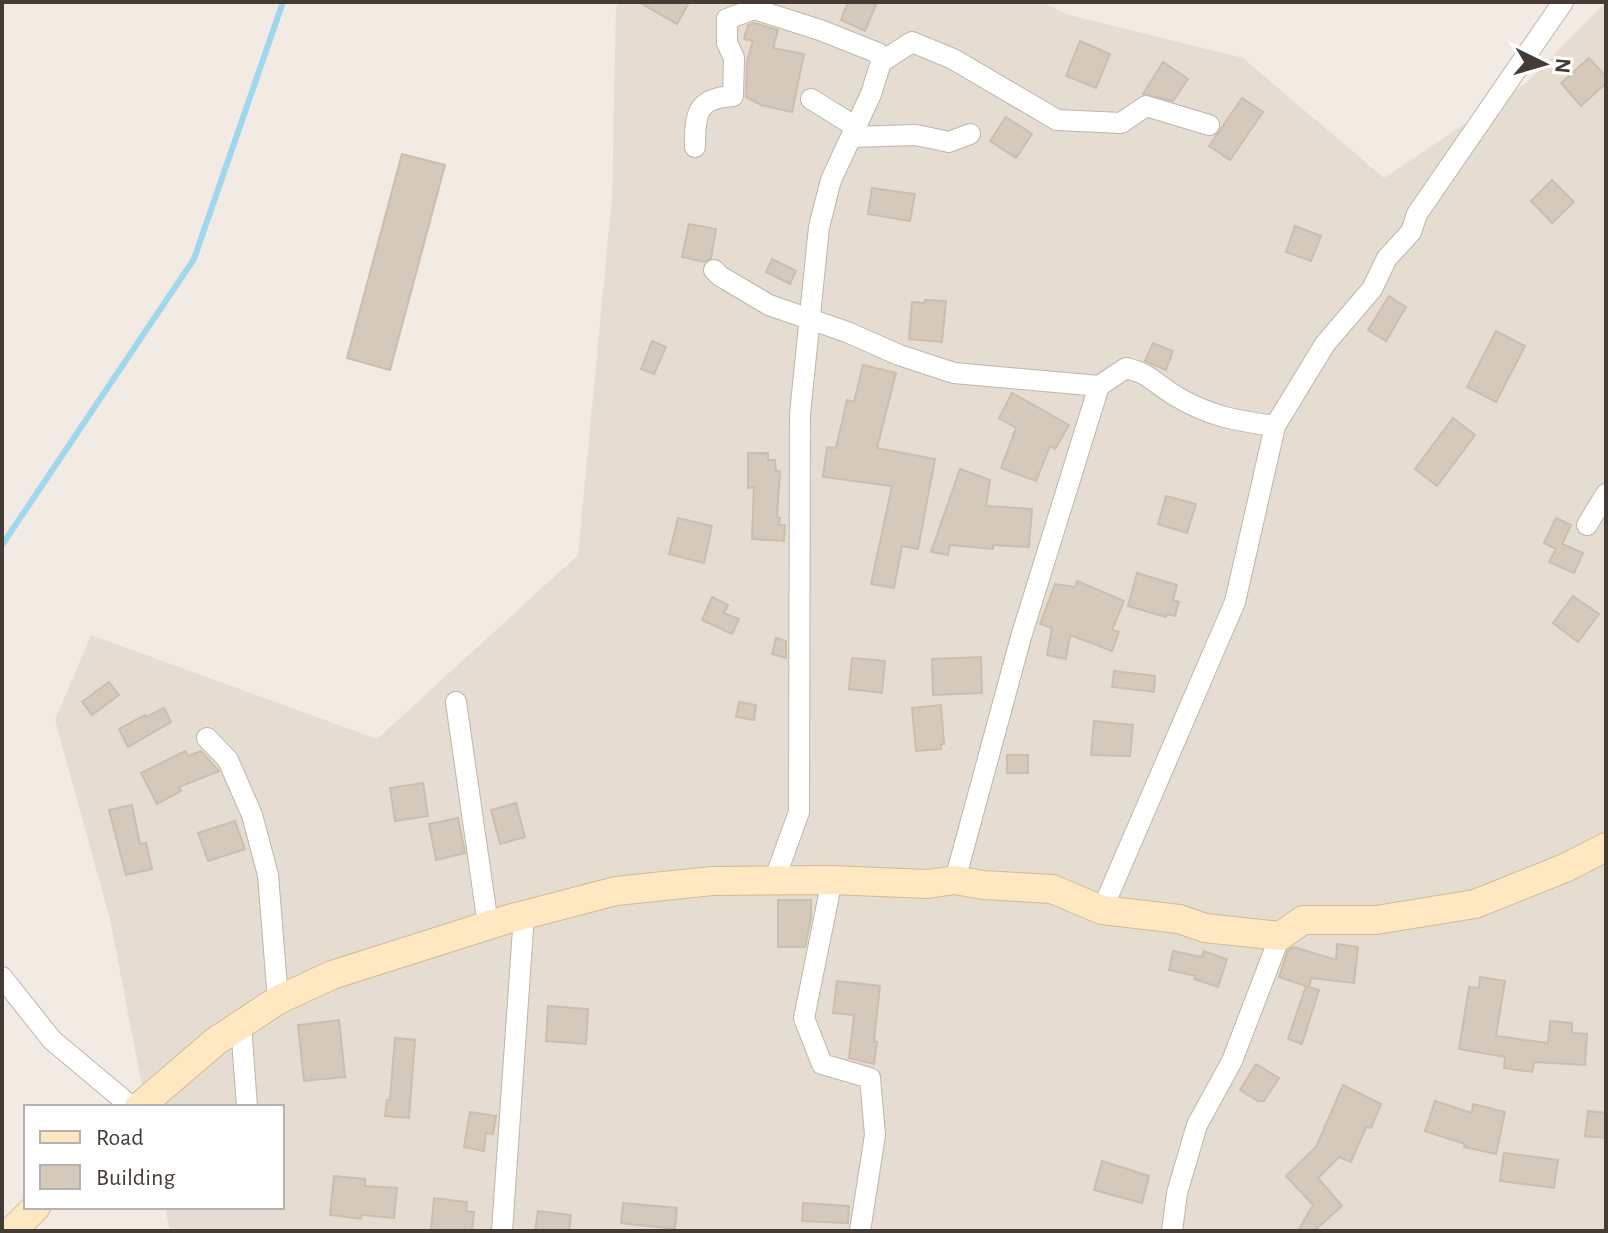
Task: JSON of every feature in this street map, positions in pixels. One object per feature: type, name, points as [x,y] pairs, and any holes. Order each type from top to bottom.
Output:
[{"type":"street","points":[[1102,910],[1235,602],[1275,426],[1325,344],[1372,289],[1387,258],[1411,232],[1417,214],[1563,2]]},
{"type":"street","points":[[695,147],[695,126],[704,104],[714,97],[733,96],[734,58],[727,43],[727,19],[754,9],[878,53],[881,62],[871,94],[831,180],[819,227],[800,414],[799,812],[774,881]]},
{"type":"street","points":[[881,62],[912,42],[953,59],[1057,120],[1121,123],[1146,106],[1209,125]]},
{"type":"street","points":[[811,99],[854,132],[916,135],[949,142],[970,134]]},
{"type":"street","points":[[714,270],[769,305],[954,373],[1099,386],[1126,368],[1146,373],[1174,395],[1225,419],[1275,426]]},
{"type":"street","points":[[955,880],[1021,637],[1099,386]]},
{"type":"street","points":[[1587,525],[1606,494]]},
{"type":"street","points":[[456,702],[488,925]]},
{"type":"street","points":[[207,738],[228,760],[252,815],[268,875],[278,1000]]},
{"type":"street","points":[[1172,1231],[1177,1193],[1197,1125],[1232,1061],[1280,936],[1303,920],[1376,920],[1475,904],[1565,868],[1606,847]]},
{"type":"street","points":[[832,880],[804,1018],[822,1064],[870,1078],[875,1135],[860,1231]]},
{"type":"street","points":[[141,1105],[216,1041],[278,1000],[332,975],[488,925],[616,891],[712,881],[832,880],[927,884],[955,880],[1052,889],[1102,910],[1179,919],[1205,928],[1280,936]]},
{"type":"street","points":[[502,1231],[524,915]]},
{"type":"street","points":[[2,977],[52,1040],[130,1105]]},
{"type":"street","points":[[241,1025],[247,1105]]},
{"type":"street","points":[[12,1231],[34,1209]]},
{"type":"shaded area","points":[[620,2],[1042,2],[1069,15],[1243,58],[1384,178],[1526,83],[1606,2],[1606,1231],[170,1231],[165,1209],[284,1209],[284,1105],[146,1105],[110,919],[55,720],[91,635],[377,739],[578,555],[612,197],[616,7]]},
{"type":"building","points":[[639,2],[689,2],[677,24]]},
{"type":"building","points":[[848,2],[876,5],[865,31],[841,20]]},
{"type":"building","points":[[754,23],[778,30],[773,48],[804,54],[792,112],[761,105],[746,97],[747,61],[753,41],[744,39],[748,25]]},
{"type":"building","points":[[1080,41],[1110,54],[1096,88],[1066,76]]},
{"type":"building","points":[[1589,58],[1606,77],[1606,83],[1581,106],[1561,83]]},
{"type":"building","points":[[1163,62],[1188,79],[1173,101],[1143,94]]},
{"type":"building","points":[[1242,98],[1263,112],[1230,160],[1209,146]]},
{"type":"building","points":[[1006,117],[1032,134],[1016,158],[990,141]]},
{"type":"building","points":[[402,154],[445,165],[390,370],[347,358]]},
{"type":"building","points":[[1552,180],[1574,202],[1552,223],[1531,201]]},
{"type":"building","points":[[872,188],[915,194],[910,221],[868,214]]},
{"type":"building","points":[[689,224],[716,229],[711,258],[704,262],[682,257]]},
{"type":"building","points":[[1295,226],[1321,236],[1311,261],[1286,252]]},
{"type":"building","points":[[772,259],[796,271],[790,284],[766,272]]},
{"type":"building","points":[[1389,296],[1406,307],[1386,341],[1368,330]]},
{"type":"building","points":[[925,300],[946,301],[942,342],[909,339],[912,302],[925,303]]},
{"type":"building","points":[[1496,331],[1525,346],[1496,402],[1467,387]]},
{"type":"building","points":[[652,341],[666,347],[654,374],[641,369]]},
{"type":"building","points":[[1153,343],[1173,351],[1166,370],[1145,361]]},
{"type":"building","points":[[863,365],[896,373],[877,448],[935,459],[918,549],[902,546],[894,588],[871,584],[892,486],[823,477],[827,447],[836,448],[847,400],[854,402]]},
{"type":"building","points":[[1012,393],[1069,425],[1055,449],[1050,446],[1036,481],[1001,468],[1016,428],[999,418]]},
{"type":"building","points":[[1453,418],[1475,435],[1437,486],[1415,469]]},
{"type":"building","points":[[748,453],[768,453],[768,460],[775,460],[776,471],[780,471],[777,517],[780,518],[779,525],[785,525],[784,541],[752,539],[754,487],[748,488]]},
{"type":"building","points":[[960,469],[990,480],[986,506],[1032,509],[1029,547],[993,545],[993,549],[950,545],[948,555],[931,552]]},
{"type":"building","points":[[1166,496],[1196,504],[1187,533],[1158,524]]},
{"type":"building","points":[[678,518],[712,526],[704,563],[669,554]]},
{"type":"building","points":[[1556,518],[1571,525],[1562,544],[1583,553],[1574,573],[1549,562],[1556,549],[1544,543]]},
{"type":"building","points":[[1137,573],[1177,585],[1173,600],[1179,602],[1175,616],[1167,614],[1166,617],[1128,606]]},
{"type":"building","points":[[1077,581],[1124,601],[1112,630],[1119,632],[1112,651],[1070,635],[1066,659],[1047,655],[1052,628],[1040,624],[1055,584],[1075,587]]},
{"type":"building","points":[[1573,596],[1599,614],[1578,642],[1553,623]]},
{"type":"building","points":[[712,597],[728,605],[724,613],[739,619],[732,634],[702,620]]},
{"type":"building","points":[[776,638],[786,641],[786,658],[772,654]]},
{"type":"building","points":[[981,657],[982,693],[933,695],[932,659]]},
{"type":"building","points":[[852,658],[885,661],[882,693],[849,689]]},
{"type":"building","points":[[1114,671],[1155,676],[1154,692],[1112,687]]},
{"type":"building","points":[[109,682],[119,695],[92,715],[82,702]]},
{"type":"building","points":[[739,702],[756,705],[754,720],[736,717]]},
{"type":"building","points":[[941,705],[944,744],[941,744],[941,749],[916,751],[912,708]]},
{"type":"building","points":[[164,708],[171,722],[128,747],[119,729]]},
{"type":"building","points":[[1094,721],[1133,725],[1130,756],[1091,755]]},
{"type":"building","points":[[185,751],[188,756],[201,751],[219,771],[179,787],[181,791],[157,804],[141,773]]},
{"type":"building","points":[[1007,755],[1028,755],[1028,773],[1007,773]]},
{"type":"building","points":[[423,783],[428,816],[395,821],[390,788]]},
{"type":"building","points":[[516,803],[525,837],[500,844],[491,810]]},
{"type":"building","points":[[132,805],[140,844],[146,843],[152,869],[126,875],[109,810]]},
{"type":"building","points":[[458,818],[465,853],[436,860],[429,824]]},
{"type":"building","points":[[235,821],[245,849],[208,861],[198,833]]},
{"type":"building","points":[[778,900],[811,900],[805,947],[778,947]]},
{"type":"building","points":[[1337,944],[1358,947],[1354,983],[1311,978],[1309,987],[1279,977],[1288,950],[1294,947],[1336,960]]},
{"type":"building","points":[[1173,951],[1202,957],[1204,951],[1227,959],[1218,987],[1194,979],[1196,976],[1169,970]]},
{"type":"building","points":[[1480,977],[1505,981],[1496,1036],[1548,1043],[1550,1021],[1572,1023],[1572,1033],[1587,1034],[1585,1065],[1534,1062],[1532,1072],[1504,1068],[1505,1057],[1459,1049],[1469,987],[1479,988]]},
{"type":"building","points":[[837,981],[880,986],[874,1064],[849,1058],[854,1015],[833,1013]]},
{"type":"building","points":[[1306,986],[1319,990],[1302,1044],[1288,1039]]},
{"type":"building","points":[[548,1006],[588,1009],[586,1044],[546,1041]]},
{"type":"building","points":[[339,1020],[345,1077],[304,1081],[298,1025]]},
{"type":"building","points":[[395,1038],[415,1040],[409,1118],[385,1116],[387,1100],[390,1100]]},
{"type":"building","points":[[1256,1064],[1279,1078],[1264,1101],[1258,1101],[1240,1090]]},
{"type":"building","points":[[1343,1085],[1381,1104],[1371,1128],[1366,1127],[1351,1162],[1339,1157],[1318,1178],[1342,1206],[1314,1231],[1298,1231],[1313,1205],[1286,1176],[1316,1147]]},
{"type":"building","points":[[1435,1101],[1472,1113],[1473,1104],[1505,1112],[1496,1154],[1464,1147],[1465,1144],[1425,1131]]},
{"type":"building","points":[[1588,1111],[1606,1113],[1606,1138],[1585,1136]]},
{"type":"building","points":[[470,1112],[496,1116],[493,1134],[486,1133],[484,1151],[464,1147]]},
{"type":"building","points":[[1504,1153],[1558,1160],[1554,1188],[1500,1181]]},
{"type":"building","points":[[1102,1161],[1149,1176],[1142,1203],[1094,1190]]},
{"type":"building","points":[[334,1176],[365,1179],[365,1186],[397,1188],[394,1218],[362,1215],[361,1219],[330,1215]]},
{"type":"building","points":[[434,1198],[467,1202],[466,1211],[474,1212],[472,1231],[431,1231]]},
{"type":"building","points":[[623,1203],[677,1208],[675,1229],[621,1223]]},
{"type":"building","points":[[803,1203],[849,1206],[848,1223],[802,1221]]},
{"type":"building","points":[[538,1211],[571,1215],[569,1231],[535,1231]]},
{"type":"waterway","points":[[2,545],[194,259],[283,2]]}]
